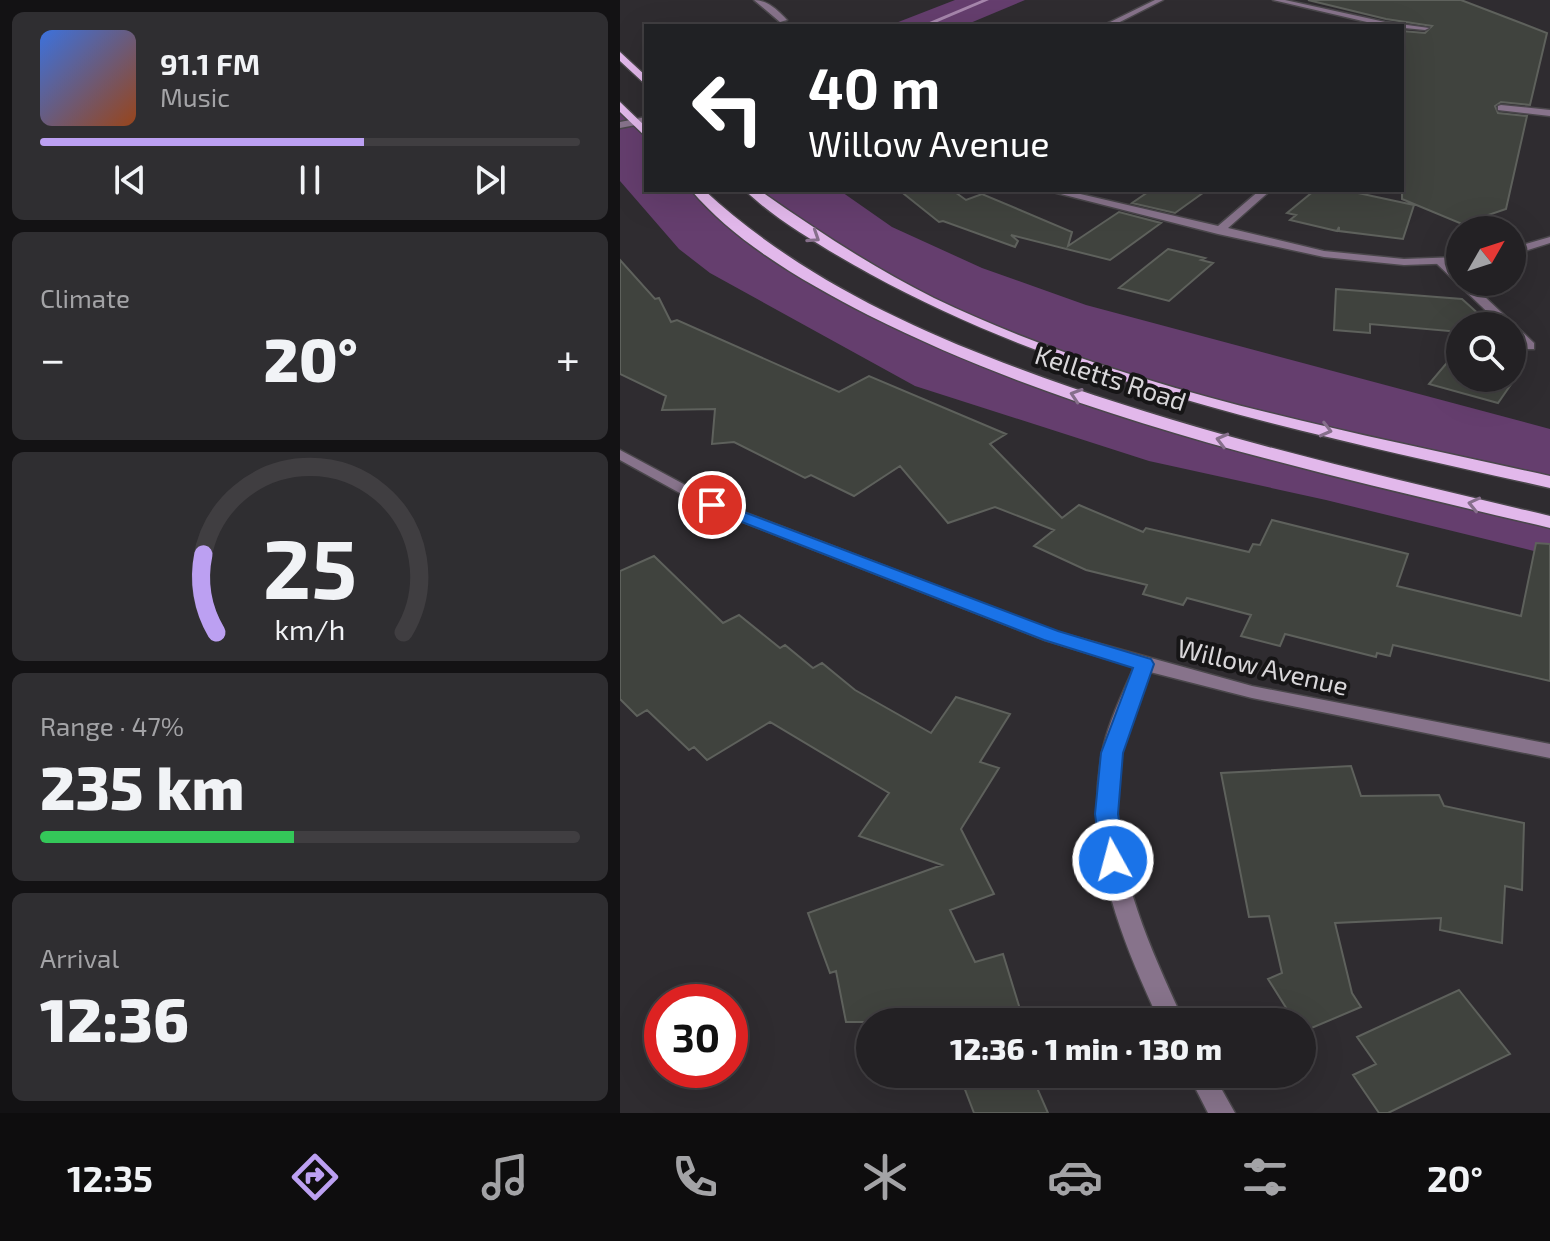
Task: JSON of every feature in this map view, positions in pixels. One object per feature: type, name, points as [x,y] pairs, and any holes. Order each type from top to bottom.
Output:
[{"type":"main road","points":[[620,55],[644,80]]},
{"type":"main road","points":[[620,105],[641,121]]},
{"type":"main road","name":"Kelletts Road","points":[[699,192],[759,244],[820,283],[922,335],[990,363],[1075,395],[1211,437],[1550,522]]},
{"type":"main road","name":"Kelletts Road","points":[[754,192],[791,222],[849,260],[978,322],[1055,351],[1251,411],[1550,482]]},
{"type":"street","points":[[757,0],[783,20]]},
{"type":"street","points":[[1110,24],[1160,0]]},
{"type":"street","points":[[1276,0],[1385,24]]},
{"type":"street","points":[[1404,26],[1425,28]]},
{"type":"street","points":[[1501,108],[1550,113]]},
{"type":"street","points":[[620,125],[641,121]]},
{"type":"street","points":[[1058,192],[1218,231],[1351,258],[1446,261]]},
{"type":"street","points":[[1218,231],[1264,192]]},
{"type":"street","points":[[1526,248],[1550,240]]},
{"type":"street","points":[[1440,261],[1446,267]]},
{"type":"street","points":[[1477,296],[1493,312]]},
{"type":"street","points":[[1526,342],[1530,346]]},
{"type":"street","name":"Willow Avenue","points":[[620,454],[712,505],[1037,631],[1144,664],[1305,704],[1550,751]]},
{"type":"street","points":[[1144,664],[1112,753],[1107,814],[1123,907],[1165,1008]]},
{"type":"street","points":[[1208,1088],[1222,1113]]},
{"type":"shaded area","points":[[955,0],[1025,0],[968,24],[893,24]]},
{"type":"shaded area","points":[[620,105],[644,132],[644,192],[699,192],[761,245],[852,298],[946,343],[1043,382],[1143,415],[1346,471],[1550,522],[1550,555],[1326,500],[1149,461],[915,386],[710,273],[679,249],[620,181]]},
{"type":"shaded area","points":[[754,192],[842,192],[892,227],[982,268],[1086,305],[1550,429],[1550,482],[1175,390],[1055,351],[910,291]]},
{"type":"building","points":[[1308,0],[1461,0],[1547,33],[1530,105],[1501,102],[1495,106],[1498,113],[1527,116],[1506,209],[1485,216],[1446,217],[1402,199],[1404,31],[1425,33],[1432,26],[1386,19]]},
{"type":"building","points":[[902,192],[955,192],[966,200],[982,194],[1072,232],[1068,246],[1119,212],[1161,223],[1110,260],[1011,235],[1018,241],[1015,247],[939,222]]},
{"type":"building","points":[[1148,192],[1204,192],[1175,213],[1132,203]]},
{"type":"building","points":[[1313,192],[1358,192],[1414,205],[1403,239],[1339,231],[1339,227],[1337,231],[1290,220],[1296,215],[1287,213]]},
{"type":"building","points":[[1168,249],[1213,263],[1169,301],[1119,288]]},
{"type":"building","points":[[620,260],[655,299],[659,298],[671,322],[677,320],[839,392],[869,376],[1006,434],[990,444],[1062,518],[1079,505],[1143,532],[1146,528],[1249,552],[1253,544],[1260,545],[1272,520],[1408,554],[1397,586],[1521,616],[1536,543],[1550,544],[1550,681],[1393,645],[1390,656],[1377,653],[1376,657],[1285,634],[1280,646],[1241,636],[1251,615],[1187,598],[1183,605],[1143,594],[1147,585],[1086,570],[1034,546],[1054,530],[995,507],[948,523],[900,466],[854,496],[811,475],[805,478],[734,442],[712,444],[715,409],[662,410],[666,396],[620,374]]},
{"type":"building","points":[[1336,289],[1462,299],[1476,312],[1446,312],[1446,331],[1370,324],[1370,333],[1334,330]]},
{"type":"building","points":[[1446,364],[1446,389],[1429,384]]},
{"type":"building","points":[[1458,392],[1506,392],[1498,403]]},
{"type":"building","points":[[654,556],[723,623],[739,615],[780,648],[785,645],[813,668],[822,663],[855,690],[931,733],[956,697],[1010,714],[980,762],[999,768],[961,829],[994,894],[950,910],[975,962],[1003,954],[1020,1008],[856,1008],[856,1022],[846,1022],[836,971],[830,973],[808,913],[942,865],[859,836],[889,793],[770,722],[707,760],[694,747],[689,750],[647,710],[637,716],[620,699],[620,571]]},
{"type":"building","points":[[1351,766],[1361,796],[1439,795],[1444,806],[1524,823],[1522,890],[1505,886],[1502,943],[1440,930],[1441,918],[1335,923],[1352,993],[1361,1007],[1316,1026],[1316,1008],[1286,1008],[1268,979],[1282,973],[1269,916],[1249,917],[1221,773]]},
{"type":"building","points":[[1459,990],[1510,1054],[1388,1113],[1379,1113],[1353,1075],[1376,1064],[1357,1037]]},
{"type":"building","points":[[964,1088],[1037,1088],[1048,1113],[974,1113]]},
{"type":"waterway","points":[[928,24],[986,0]]},
{"type":"route","points":[[712,505],[1051,636],[1144,664],[1119,726],[1112,753],[1107,814],[1113,860]]}]
